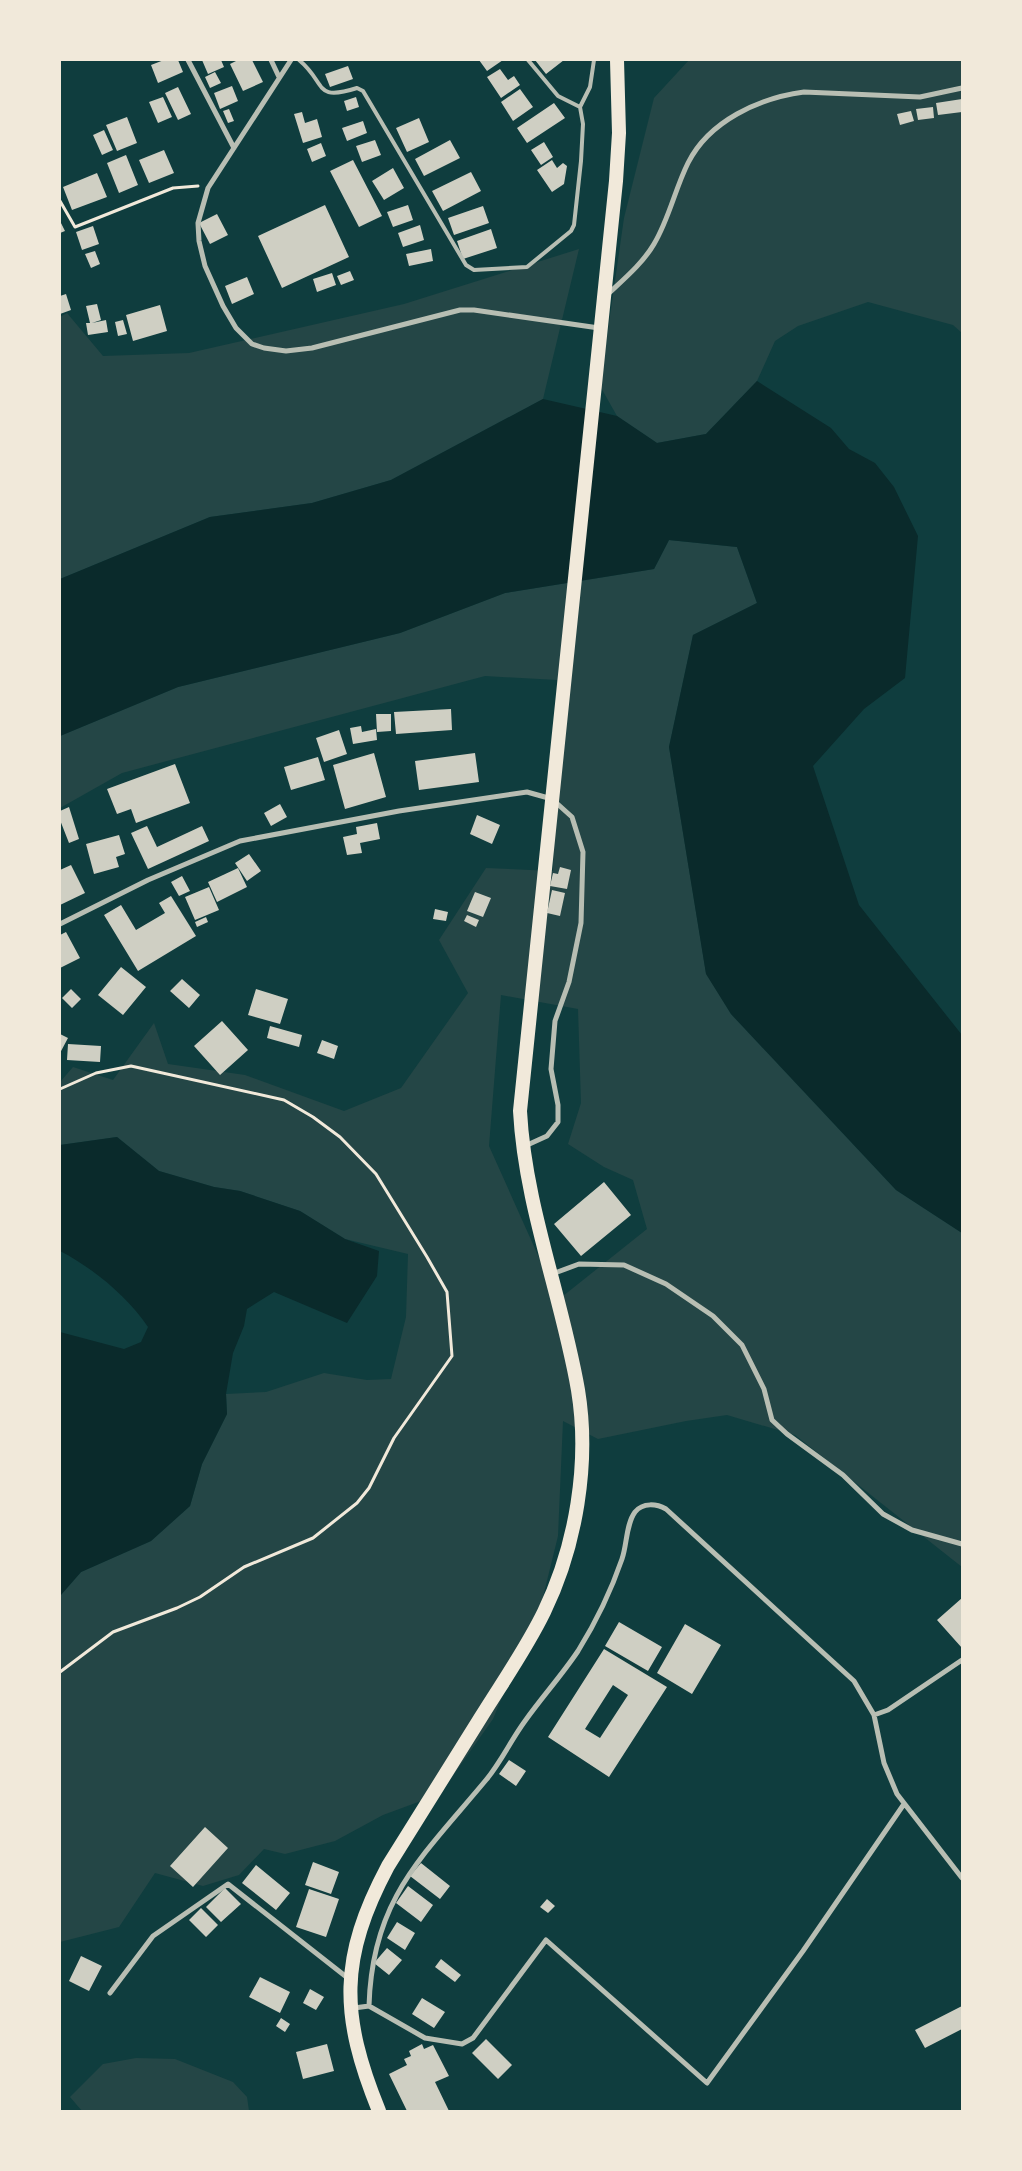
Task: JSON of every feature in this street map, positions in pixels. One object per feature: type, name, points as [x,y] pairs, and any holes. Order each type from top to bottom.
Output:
[{"type":"highway","points":[[379,2111],[359,2056],[350,2008],[350,1980],[359,1927],[371,1897],[388,1866],[544,1612],[568,1550],[580,1483],[582,1437],[578,1393],[572,1356],[536,1211],[523,1146],[521,1101],[604,298],[618,143],[617,60]]},
{"type":"street","points":[[188,60],[234,148]]},
{"type":"street","points":[[271,60],[279,77]]},
{"type":"street","points":[[291,60],[208,188],[198,223],[200,247],[205,266],[236,328],[252,344],[286,351],[312,348],[460,310],[474,310],[600,329]]},
{"type":"street","points":[[604,298],[649,252],[657,238],[695,150],[728,120],[750,107],[788,94],[804,92],[920,97],[962,88]]},
{"type":"street","points":[[60,924],[148,880],[240,841],[399,811],[527,792],[552,800],[572,817],[583,852],[581,922],[569,982],[555,1021],[551,1069],[558,1105],[558,1122],[547,1136],[523,1146]]},
{"type":"street","points":[[552,1274],[579,1264],[624,1264],[666,1284],[712,1316],[742,1346],[764,1389],[772,1420],[787,1434],[843,1475],[883,1514],[912,1530],[962,1544]]},
{"type":"street","points":[[369,2006],[371,1968],[374,1953],[386,1916],[395,1897],[438,1834],[493,1771],[527,1719],[574,1657],[610,1590],[623,1556],[632,1519],[639,1508],[650,1504],[660,1505],[672,1514],[845,1671],[861,1692],[874,1716],[884,1763],[897,1794],[962,1878]]},
{"type":"street","points":[[874,1716],[888,1710],[962,1660]]},
{"type":"street","points":[[350,2008],[369,2006],[425,2038],[462,2044],[473,2038],[546,1940],[707,2083],[803,1951],[904,1804]]},
{"type":"street","points":[[110,1993],[153,1936],[228,1884],[350,1980]]},
{"type":"lane","points":[[299,60],[327,94],[335,95],[357,88],[363,91],[466,265],[474,270],[527,267],[571,231],[574,225],[581,161],[583,124],[580,107],[590,87],[594,60]]},
{"type":"lane","points":[[528,60],[558,96],[580,107]]},
{"type":"path","points":[[60,201],[75,227],[173,188],[193,185],[208,188]]},
{"type":"path","points":[[60,1088],[96,1073],[131,1066],[284,1100],[313,1117],[340,1137],[376,1174],[427,1257],[447,1292],[452,1356],[394,1438],[368,1488],[349,1509],[313,1538],[244,1567],[200,1597],[177,1608],[113,1632],[60,1672]]},
{"type":"shaded area","points":[[689,60],[962,60],[962,333],[953,325],[868,302],[798,326],[775,341],[757,381],[706,434],[657,443],[617,416],[600,386],[624,218],[654,98]]},
{"type":"shaded area","points":[[579,249],[543,399],[391,480],[312,503],[210,517],[60,579],[60,317],[67,313],[103,356],[189,353],[404,304]]},
{"type":"shaded area","points":[[757,381],[831,428],[849,449],[875,463],[894,487],[918,536],[905,678],[864,709],[813,766],[859,905],[962,1035],[962,1233],[896,1190],[731,1014],[706,974],[669,747],[693,635],[757,603],[737,547],[669,540],[654,569],[505,593],[400,633],[178,687],[60,736],[60,579],[210,517],[312,503],[391,480],[543,399],[617,416],[657,443],[706,434]]},
{"type":"shaded area","points":[[669,540],[737,547],[757,603],[693,635],[669,747],[706,973],[731,1014],[896,1190],[962,1233],[962,1567],[795,1435],[727,1415],[686,1421],[598,1439],[563,1421],[558,1536],[543,1597],[493,1719],[440,1794],[383,1815],[335,1841],[285,1854],[264,1849],[239,1875],[203,1886],[155,1873],[119,1927],[60,1942],[60,1596],[81,1572],[151,1541],[190,1506],[202,1464],[227,1414],[226,1394],[266,1392],[324,1373],[367,1380],[391,1379],[406,1317],[408,1254],[345,1239],[300,1211],[240,1191],[214,1187],[159,1171],[117,1137],[60,1145],[60,1082],[73,1067],[113,1080],[154,1023],[168,1064],[245,1075],[344,1111],[401,1088],[468,993],[439,940],[486,868],[553,871],[557,680],[485,676],[122,773],[60,808],[60,736],[178,687],[400,633],[505,593],[654,569]],"holes":[[[501,995],[578,1009],[581,1103],[568,1144],[604,1167],[633,1180],[647,1229],[558,1300],[489,1146]]]},
{"type":"shaded area","points":[[117,1137],[159,1171],[214,1187],[240,1191],[300,1211],[345,1239],[379,1251],[377,1276],[347,1323],[274,1292],[247,1309],[244,1326],[233,1353],[226,1394],[227,1414],[202,1464],[190,1506],[151,1541],[81,1572],[60,1596],[60,1332],[124,1349],[141,1342],[148,1327],[130,1304],[97,1274],[60,1251],[60,1145]]},
{"type":"shaded area","points":[[136,2058],[175,2059],[233,2082],[247,2097],[249,2111],[82,2111],[70,2097],[103,2064]]},
{"type":"building","points":[[164,60],[178,60],[183,72],[158,83],[151,65]]},
{"type":"building","points":[[202,60],[221,60],[224,67],[208,74]]},
{"type":"building","points":[[238,60],[252,60],[263,82],[243,91],[230,64]]},
{"type":"building","points":[[479,60],[503,60],[487,71]]},
{"type":"building","points":[[535,60],[564,60],[546,74]]},
{"type":"building","points":[[348,66],[353,79],[330,87],[325,74]]},
{"type":"building","points":[[500,69],[508,80],[514,76],[520,85],[501,98],[487,77]]},
{"type":"building","points":[[215,72],[221,83],[210,88],[205,77]]},
{"type":"building","points":[[232,86],[238,101],[220,109],[214,93]]},
{"type":"building","points":[[178,87],[191,114],[178,120],[165,93]]},
{"type":"building","points":[[520,89],[533,107],[513,121],[501,102]]},
{"type":"building","points":[[163,97],[172,117],[158,123],[149,102]]},
{"type":"building","points":[[356,97],[359,107],[347,111],[344,101]]},
{"type":"building","points":[[962,99],[962,112],[938,115],[936,103]]},
{"type":"building","points":[[554,103],[565,118],[527,143],[517,128]]},
{"type":"building","points":[[933,107],[934,118],[918,120],[916,109]]},
{"type":"building","points":[[229,109],[234,121],[228,123],[223,111]]},
{"type":"building","points":[[911,111],[914,121],[900,125],[897,114]]},
{"type":"building","points":[[302,112],[305,123],[317,119],[322,137],[303,143],[294,114]]},
{"type":"building","points":[[127,117],[137,143],[117,151],[106,125]]},
{"type":"building","points":[[419,118],[429,142],[407,152],[396,128]]},
{"type":"building","points":[[363,121],[367,133],[347,141],[342,128]]},
{"type":"building","points":[[104,130],[113,150],[102,155],[93,135]]},
{"type":"building","points":[[375,140],[381,155],[362,162],[356,146]]},
{"type":"building","points":[[450,140],[460,158],[424,176],[415,159]]},
{"type":"building","points":[[544,142],[553,157],[541,165],[531,150]]},
{"type":"building","points":[[321,143],[326,156],[312,162],[307,149]]},
{"type":"building","points":[[164,150],[174,173],[149,183],[139,160]]},
{"type":"building","points":[[126,155],[138,185],[119,193],[107,163]]},
{"type":"building","points":[[353,160],[382,216],[359,227],[330,171]]},
{"type":"building","points":[[552,160],[557,168],[563,163],[567,166],[564,184],[552,192],[537,170]]},
{"type":"building","points":[[393,168],[404,188],[384,200],[372,181]]},
{"type":"building","points":[[471,172],[481,191],[443,211],[432,191]]},
{"type":"building","points":[[97,173],[107,197],[72,210],[63,187]]},
{"type":"building","points":[[325,205],[349,257],[282,288],[258,236]]},
{"type":"building","points":[[408,205],[413,220],[393,227],[387,212]]},
{"type":"building","points":[[483,206],[489,223],[454,235],[448,218]]},
{"type":"building","points":[[217,214],[228,235],[210,244],[199,223]]},
{"type":"building","points":[[60,221],[65,231],[60,233]]},
{"type":"building","points":[[420,225],[424,240],[403,247],[398,233]]},
{"type":"building","points":[[93,226],[99,244],[82,250],[76,232]]},
{"type":"building","points":[[491,229],[497,248],[463,259],[457,241]]},
{"type":"building","points":[[431,249],[433,261],[409,266],[406,254]]},
{"type":"building","points":[[95,251],[100,264],[91,268],[85,254]]},
{"type":"building","points":[[350,271],[354,280],[341,285],[337,276]]},
{"type":"building","points":[[332,273],[336,285],[317,292],[313,279]]},
{"type":"building","points":[[247,277],[254,294],[232,304],[225,286]]},
{"type":"building","points":[[66,294],[71,310],[60,314],[60,296]]},
{"type":"building","points":[[97,304],[101,320],[92,323],[106,320],[108,332],[88,335],[86,323],[90,323],[86,306]]},
{"type":"building","points":[[160,305],[167,331],[133,341],[126,315]]},
{"type":"building","points":[[123,320],[127,334],[118,336],[115,322]]},
{"type":"building","points":[[451,709],[452,730],[396,734],[394,712]]},
{"type":"building","points":[[376,714],[391,714],[391,731],[377,732]]},
{"type":"building","points":[[361,726],[362,732],[376,729],[377,740],[353,744],[350,728]]},
{"type":"building","points":[[339,730],[347,754],[324,762],[316,738]]},
{"type":"building","points":[[374,753],[386,797],[345,809],[333,765]]},
{"type":"building","points":[[475,753],[479,782],[419,790],[415,761]]},
{"type":"building","points":[[318,757],[325,780],[291,790],[284,767]]},
{"type":"building","points":[[175,764],[190,803],[136,823],[131,809],[117,814],[107,789]]},
{"type":"building","points":[[280,804],[287,817],[271,826],[264,813]]},
{"type":"building","points":[[69,807],[79,839],[69,843],[60,820],[60,811]]},
{"type":"building","points":[[477,815],[500,825],[492,844],[470,834]]},
{"type":"building","points":[[377,823],[380,839],[360,843],[362,853],[347,855],[343,837],[357,834],[356,827]]},
{"type":"building","points":[[147,826],[157,847],[202,826],[209,841],[148,869],[131,833]]},
{"type":"building","points":[[119,835],[125,854],[116,857],[119,867],[94,874],[86,844]]},
{"type":"building","points":[[249,854],[261,871],[247,881],[235,863]]},
{"type":"building","points":[[71,865],[85,893],[60,905],[60,870]]},
{"type":"building","points":[[560,867],[571,870],[567,889],[550,886],[553,873],[558,874]]},
{"type":"building","points":[[238,868],[247,887],[217,902],[208,882]]},
{"type":"building","points":[[182,876],[190,891],[179,896],[171,882]]},
{"type":"building","points":[[209,887],[219,910],[195,920],[185,897]]},
{"type":"building","points":[[552,890],[565,893],[560,916],[547,913]]},
{"type":"building","points":[[475,892],[491,898],[483,917],[467,911]]},
{"type":"building","points":[[171,896],[196,936],[138,971],[104,915],[121,905],[136,930],[165,913],[159,903]]},
{"type":"building","points":[[435,909],[448,912],[446,921],[433,919]]},
{"type":"building","points":[[467,915],[479,920],[476,927],[464,921]]},
{"type":"building","points":[[206,917],[208,922],[197,927],[195,922]]},
{"type":"building","points":[[66,932],[80,958],[60,968],[60,935]]},
{"type":"building","points":[[121,967],[146,987],[123,1015],[98,995]]},
{"type":"building","points":[[182,979],[200,995],[189,1008],[170,991]]},
{"type":"building","points":[[71,989],[81,999],[72,1008],[62,998]]},
{"type":"building","points":[[256,989],[288,999],[280,1024],[248,1015]]},
{"type":"building","points":[[222,1021],[248,1050],[220,1075],[194,1046]]},
{"type":"building","points":[[270,1026],[302,1035],[299,1047],[267,1038]]},
{"type":"building","points":[[60,1034],[68,1038],[60,1053]]},
{"type":"building","points":[[322,1040],[338,1046],[334,1059],[317,1053]]},
{"type":"building","points":[[68,1044],[101,1046],[100,1062],[67,1060]]},
{"type":"building","points":[[604,1182],[631,1215],[581,1256],[554,1224]]},
{"type":"building","points":[[962,1598],[962,1648],[937,1620]]},
{"type":"building","points":[[619,1622],[662,1647],[648,1671],[605,1646]]},
{"type":"building","points":[[685,1624],[721,1645],[692,1694],[657,1673]]},
{"type":"building","points":[[604,1649],[667,1687],[609,1777],[548,1737]],"holes":[[[613,1685],[628,1695],[600,1738],[585,1729]]]},
{"type":"building","points":[[509,1760],[526,1771],[516,1786],[499,1774]]},
{"type":"building","points":[[205,1827],[228,1848],[193,1887],[170,1866]]},
{"type":"building","points":[[313,1862],[339,1872],[331,1894],[305,1885]]},
{"type":"building","points":[[421,1863],[450,1886],[440,1899],[410,1876]]},
{"type":"building","points":[[256,1865],[290,1893],[276,1910],[242,1883]]},
{"type":"building","points":[[408,1886],[433,1905],[421,1922],[396,1903]]},
{"type":"building","points":[[225,1888],[241,1904],[221,1922],[206,1907]]},
{"type":"building","points":[[309,1889],[339,1899],[326,1937],[296,1927]]},
{"type":"building","points":[[547,1899],[555,1906],[548,1913],[540,1907]]},
{"type":"building","points":[[201,1908],[218,1925],[206,1937],[189,1920]]},
{"type":"building","points":[[397,1922],[415,1933],[405,1950],[387,1938]]},
{"type":"building","points":[[387,1948],[402,1960],[389,1975],[374,1963]]},
{"type":"building","points":[[81,1956],[102,1966],[89,1991],[69,1981]]},
{"type":"building","points":[[441,1959],[461,1975],[455,1982],[435,1967]]},
{"type":"building","points":[[260,1977],[290,1992],[280,2013],[249,1997]]},
{"type":"building","points":[[310,1989],[324,1997],[316,2010],[303,2003]]},
{"type":"building","points":[[422,1998],[445,2012],[434,2028],[412,2014]]},
{"type":"building","points":[[962,2006],[962,2029],[925,2048],[915,2030]]},
{"type":"building","points":[[281,2018],[290,2024],[285,2032],[276,2026]]},
{"type":"building","points":[[486,2039],[512,2065],[498,2079],[472,2053]]},
{"type":"building","points":[[327,2044],[334,2071],[303,2079],[296,2052]]},
{"type":"building","points":[[422,2044],[424,2049],[433,2045],[449,2076],[435,2082],[449,2111],[407,2111],[389,2074],[407,2065],[404,2059],[411,2056],[409,2051]]}]
